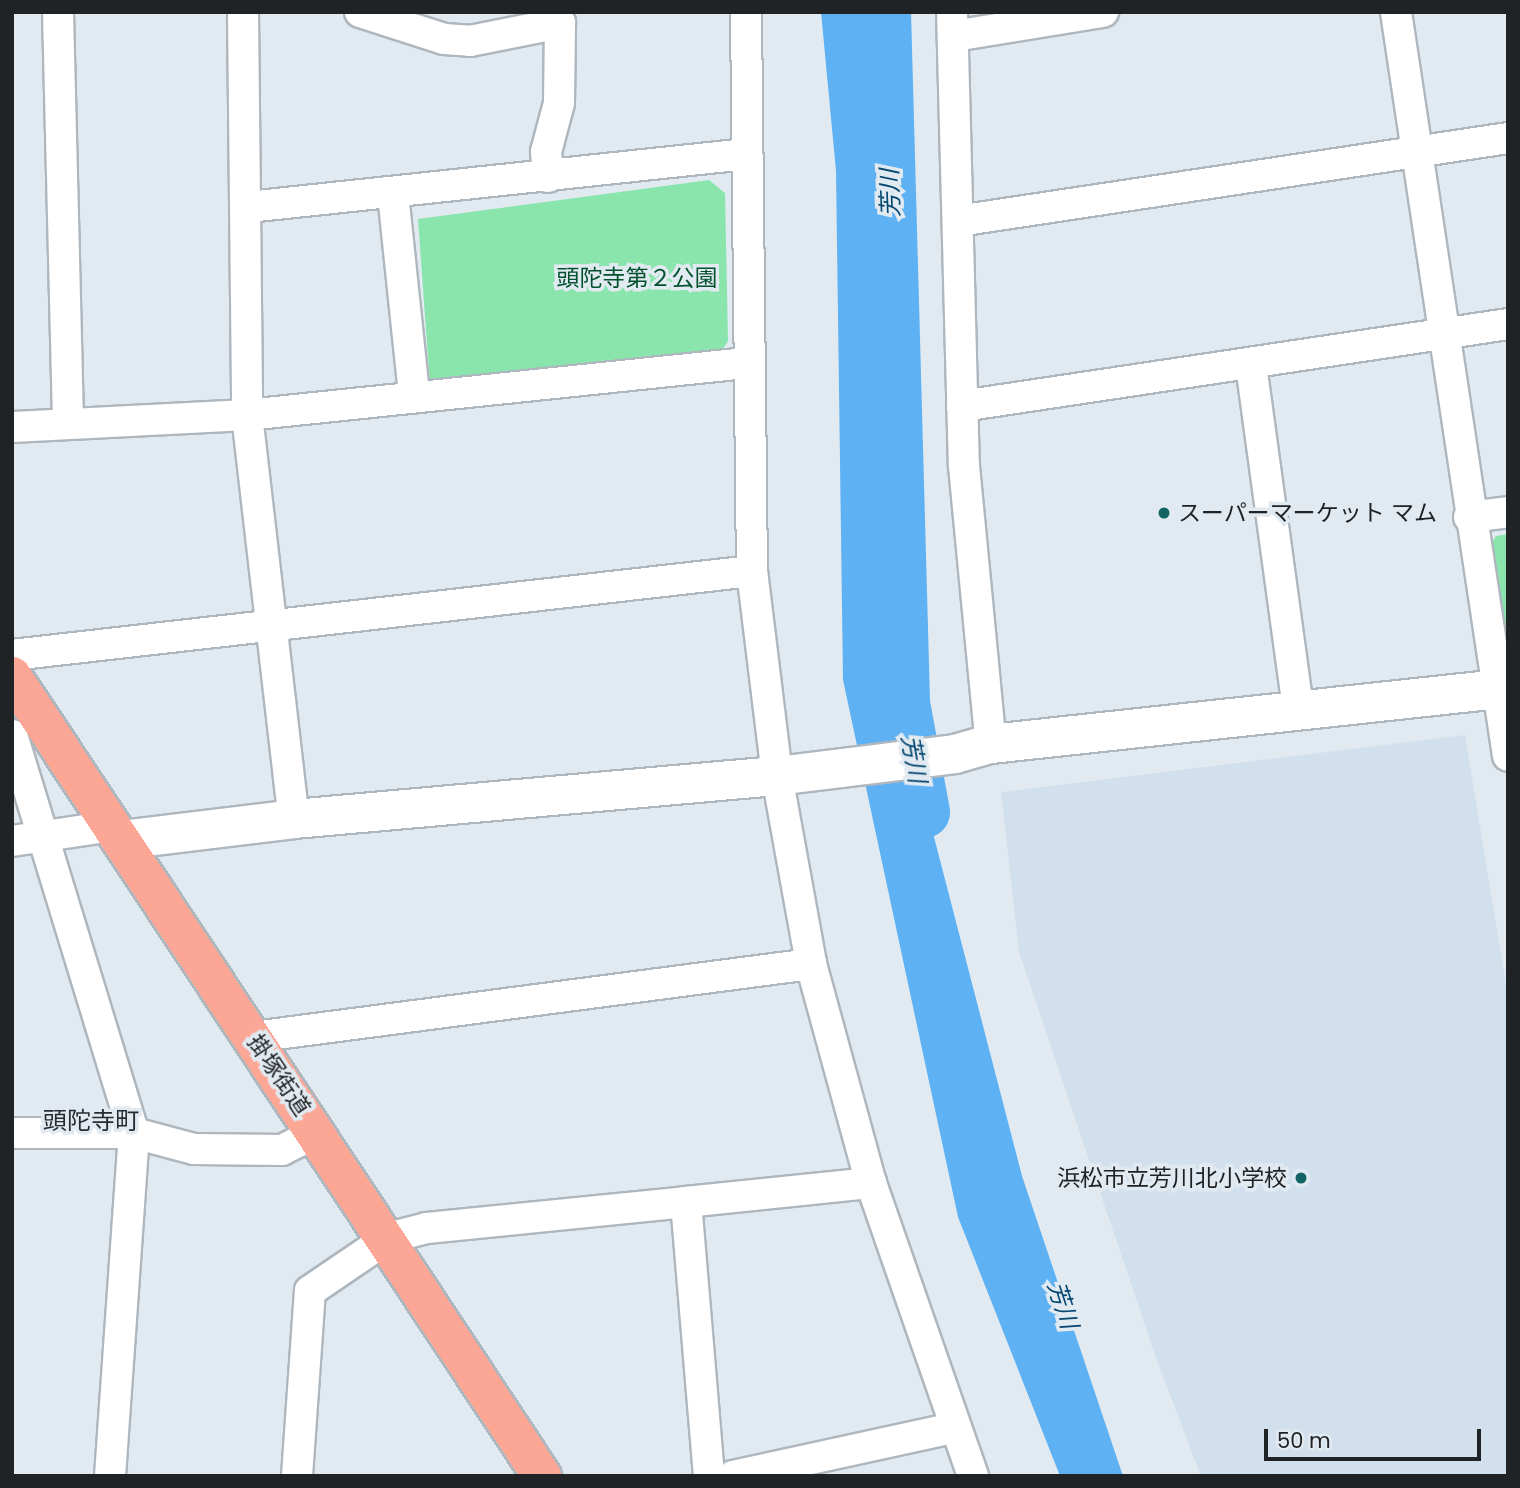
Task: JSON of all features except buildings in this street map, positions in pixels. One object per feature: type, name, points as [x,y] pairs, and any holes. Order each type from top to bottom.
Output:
[{"type":"highway","name":"掛塚街道","points":[[12,676],[388,1238],[542,1476]]},
{"type":"street","points":[[58,12],[68,424]]},
{"type":"street","points":[[243,12],[248,206],[247,415],[267,623],[294,819]]},
{"type":"street","points":[[360,12],[444,39],[470,41],[560,23],[559,103],[546,152],[548,177]]},
{"type":"street","points":[[746,12],[746,363],[752,571],[793,774],[811,964],[871,1183],[954,1428],[973,1476]]},
{"type":"street","points":[[991,744],[962,406],[953,24],[1103,12]]},
{"type":"street","points":[[1396,12],[1440,334],[1469,517],[1502,688],[1508,756]]},
{"type":"street","points":[[958,221],[1508,138]]},
{"type":"street","points":[[248,206],[393,194],[746,154]]},
{"type":"street","points":[[393,194],[414,394]]},
{"type":"street","points":[[962,406],[1251,365],[1508,324]]},
{"type":"street","points":[[12,427],[247,415],[414,394],[746,363]]},
{"type":"street","points":[[1251,365],[1298,709]]},
{"type":"street","points":[[1469,517],[1508,512]]},
{"type":"street","points":[[12,655],[267,623],[752,571]]},
{"type":"street","points":[[12,841],[294,819],[793,774],[955,754],[991,744],[1502,688]]},
{"type":"street","points":[[12,735],[134,1133],[110,1476]]},
{"type":"street","points":[[254,1037],[811,964]]},
{"type":"street","points":[[12,1133],[134,1133],[194,1149],[282,1150],[317,1132]]},
{"type":"street","points":[[298,1476],[310,1291],[388,1238],[427,1228],[871,1183]]},
{"type":"street","points":[[686,1202],[709,1476]]},
{"type":"street","points":[[733,1476],[954,1428]]},
{"type":"shaded area","name":"浜松市立芳川北小学校","points":[[1465,735],[1508,997],[1508,1476],[1201,1476],[1156,1358],[1019,952],[1001,792]]},
{"type":"green space","name":"頭陀寺第２公園","points":[[709,180],[725,193],[728,341],[715,361],[430,385],[418,219]]},
{"type":"green space","points":[[1508,534],[1508,668],[1484,556],[1496,536]]},
{"type":"water","points":[[821,12],[886,12],[894,683],[1022,1176],[1123,1476],[1060,1476],[958,1217],[843,680],[836,171]]},
{"type":"waterway","name":"芳川","points":[[885,12],[904,703],[924,812]]},
{"type":"place","name":"スーパーマーケット マム","points":[[1164,513]]},
{"type":"place","name":"浜松市立芳川北小学校","points":[[1301,1178]]},
{"type":"district","name":"頭陀寺町","points":[[91,1121]]}]
